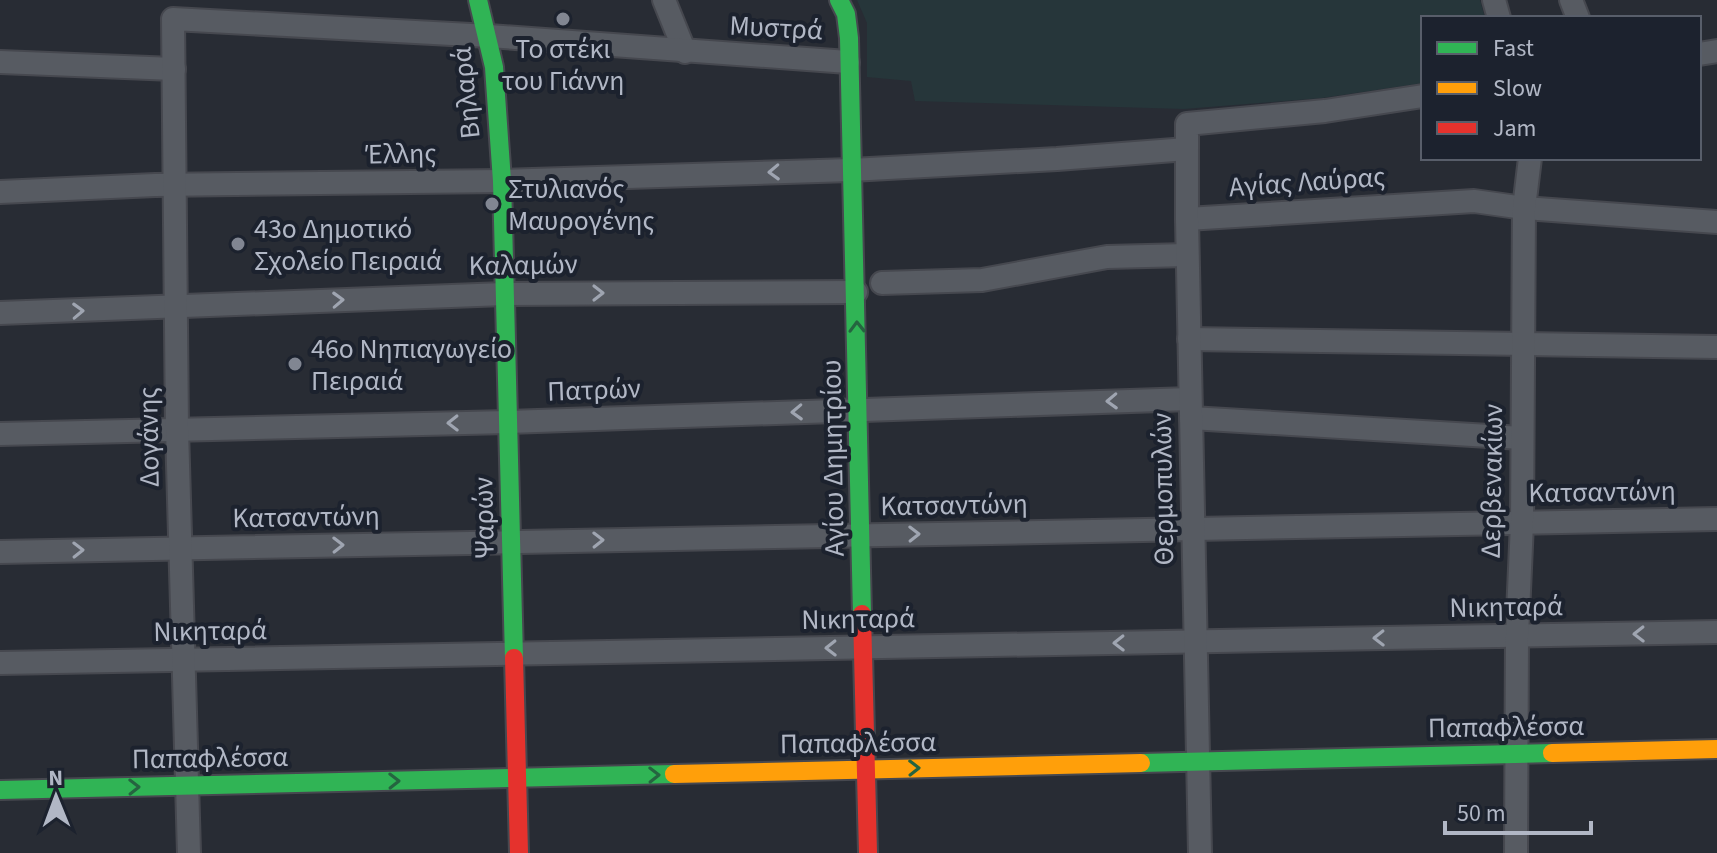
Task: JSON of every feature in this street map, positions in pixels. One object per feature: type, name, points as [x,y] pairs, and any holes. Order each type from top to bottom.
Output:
[{"type":"street","name":"Βηλαρά","points":[[478,0],[494,67],[502,181]]},
{"type":"street","points":[[664,0],[685,52]]},
{"type":"street","name":"Αγίου Δημητρίου","points":[[839,0],[846,14],[856,292],[868,853]]},
{"type":"street","name":"Μυστρά","points":[[173,19],[489,36],[848,62]]},
{"type":"street","name":"Δογάνης","points":[[173,19],[177,429],[189,853]]},
{"type":"street","points":[[0,62],[174,69]]},
{"type":"street","name":"Θερμοπυλών","points":[[1200,853],[1187,124],[1325,111],[1421,96]]},
{"type":"street","name":"Έλλης","points":[[0,192],[173,184],[502,181],[851,170],[1187,149]]},
{"type":"street","name":"Δερβενακίων","points":[[1516,853],[1524,208],[1530,160]]},
{"type":"street","name":"Ψαρών","points":[[502,181],[519,853]]},
{"type":"street","name":"Αγίας Λαύρας","points":[[1187,219],[1474,201],[1524,208],[1717,222]]},
{"type":"street","points":[[882,283],[982,280],[1107,257],[1187,255]]},
{"type":"street","name":"Καλαμών","points":[[0,313],[504,294],[856,292]]},
{"type":"street","points":[[1189,339],[1717,347]]},
{"type":"street","name":"Πατρών","points":[[0,434],[859,410],[1191,408],[1522,438]]},
{"type":"street","name":"Κατσαντώνη","points":[[0,552],[1717,519]]},
{"type":"street","name":"Νικηταρά","points":[[0,663],[1717,632]]},
{"type":"street","name":"Παπαφλέσσα","points":[[0,790],[1717,749]]},
{"type":"shaded area","points":[[857,0],[1480,0],[1484,16],[1421,16],[1421,83],[1322,98],[1184,109],[915,101],[911,81],[867,77],[867,23]]},
{"type":"traffic: fast","points":[[478,0],[494,67],[502,181],[514,658]]},
{"type":"traffic: fast","points":[[839,0],[846,14],[849,38],[862,614]]},
{"type":"traffic: fast","points":[[1141,763],[1552,753]]},
{"type":"traffic: fast","points":[[0,790],[674,774]]},
{"type":"traffic: slow","points":[[1552,753],[1717,749]]},
{"type":"traffic: slow","points":[[674,774],[1141,763]]},
{"type":"traffic: jam","points":[[862,614],[868,853]]},
{"type":"traffic: jam","points":[[514,658],[519,853]]},
{"type":"place","name":"Το στέκι του Γιάννη","points":[[563,19]]},
{"type":"place","name":"Στυλιανός Μαυρογένης","points":[[492,204]]},
{"type":"place","name":"43ο Δημοτικό Σχολείο Πειραιά","points":[[238,244]]},
{"type":"place","name":"46ο Νηπιαγωγείο Πειραιά","points":[[295,364]]}]
